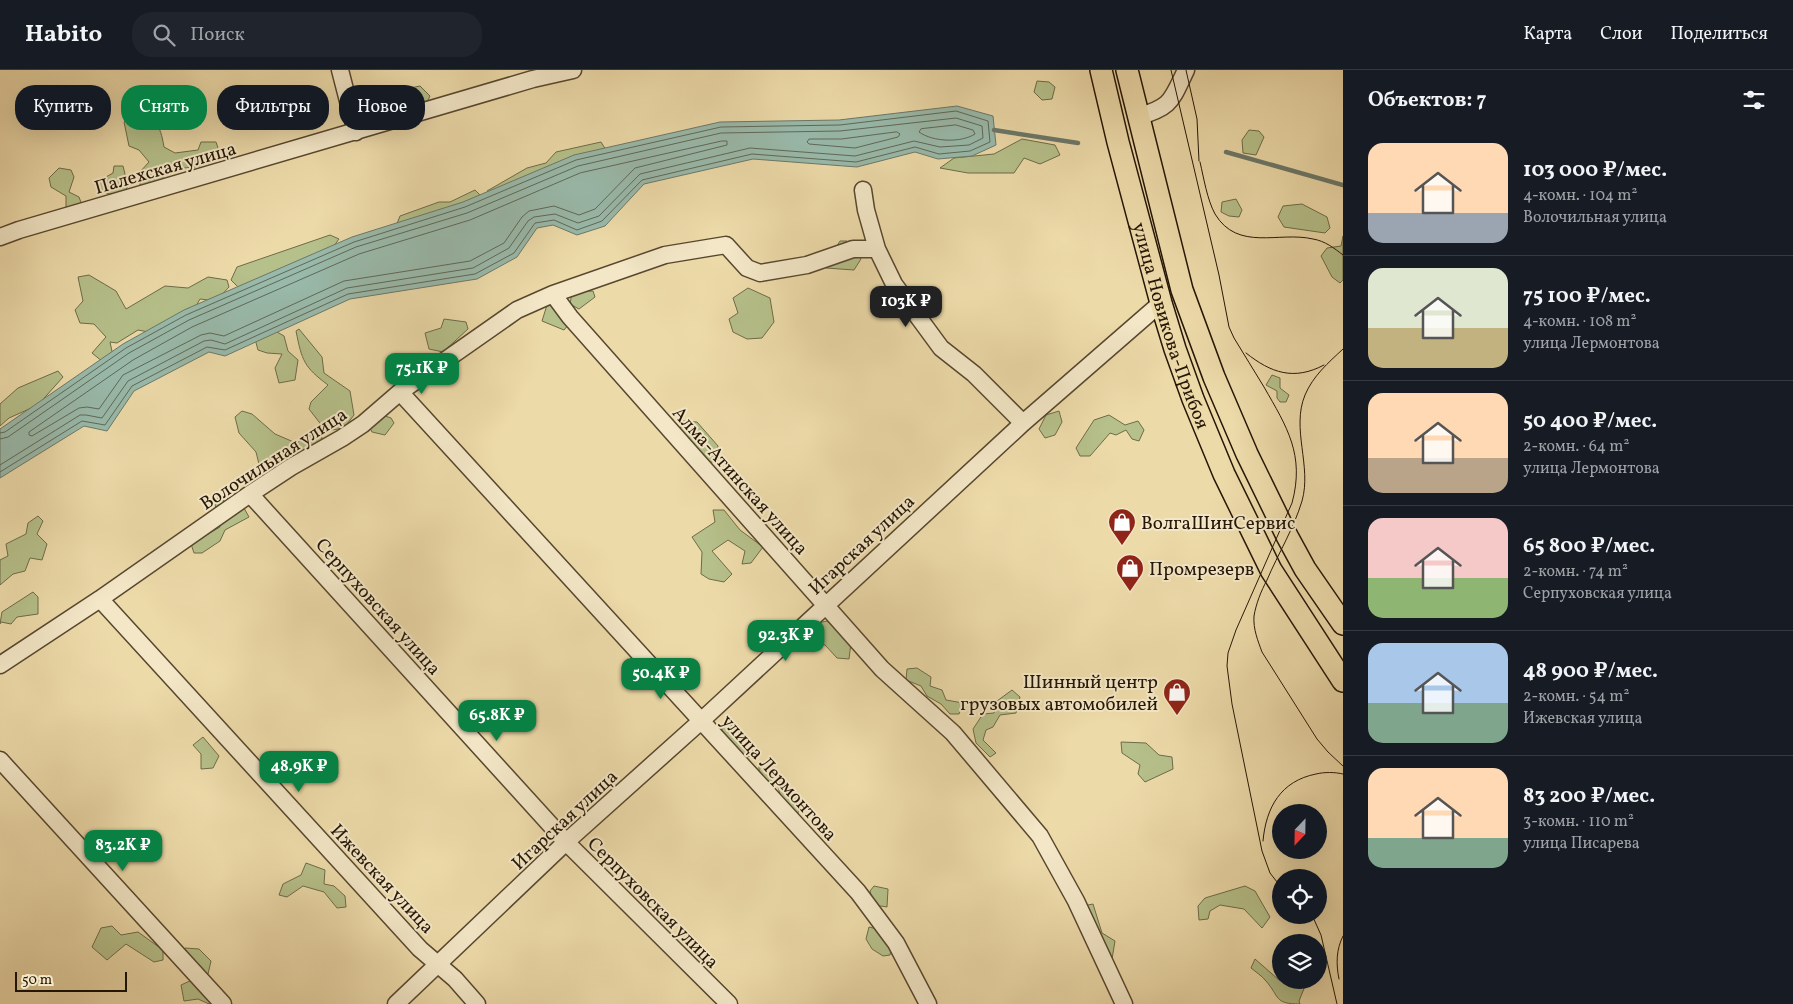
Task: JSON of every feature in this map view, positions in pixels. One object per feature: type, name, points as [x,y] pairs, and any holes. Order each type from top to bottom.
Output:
[{"type":"main road","name":"улица Новикова-Прибоя","points":[[1101,70],[1161,303],[1193,399],[1224,474],[1271,570],[1343,681]]},
{"type":"main road","name":"улица Новикова-Прибоя","points":[[1127,70],[1182,290],[1214,376],[1247,454],[1287,536],[1305,569],[1335,601],[1343,624]]},
{"type":"street","points":[[340,70],[356,132]]},
{"type":"street","name":"Палехская улица","points":[[0,237],[533,79],[573,70]]},
{"type":"street","points":[[1138,117],[1159,111],[1172,100],[1186,70]]},
{"type":"street","points":[[863,190],[866,210],[877,248],[894,284],[941,348],[974,374],[1023,423]]},
{"type":"street","name":"Волочильная улица","points":[[0,665],[100,599],[250,494],[363,424],[400,392],[517,310],[553,294],[665,255],[726,245],[747,268],[760,273],[807,265],[853,250],[877,248]]},
{"type":"street","name":"Алма-Атинская улица","points":[[553,294],[570,317],[882,669],[953,732],[1040,836],[1076,901],[1124,1004]]},
{"type":"street","name":"Игарская улица","points":[[396,1004],[566,842],[1023,423],[1161,303]]},
{"type":"street","name":"улица Лермонтова","points":[[400,392],[858,892],[896,943],[928,1004]]},
{"type":"street","name":"Серпуховская улица","points":[[250,494],[566,842],[729,1004]]},
{"type":"street","name":"Ижевская улица","points":[[100,599],[420,949],[455,979],[477,1004]]},
{"type":"street","points":[[0,760],[223,1004]]},
{"type":"green space","points":[[1037,81],[1049,82],[1055,87],[1052,99],[1042,100],[1034,92]]},
{"type":"green space","points":[[425,91],[430,96],[425,104]]},
{"type":"green space","points":[[126,130],[160,130],[164,147],[175,153],[198,150],[201,142],[216,142],[220,154],[199,166],[170,171],[162,179],[160,186],[140,186],[139,173],[149,162],[139,150],[129,146]]},
{"type":"green space","points":[[1249,130],[1259,131],[1264,137],[1256,155],[1243,153],[1242,140]]},
{"type":"green space","points":[[1022,139],[1055,145],[1060,155],[1040,164],[1024,158],[1014,173],[968,173],[940,168],[954,158],[994,154]]},
{"type":"green space","points":[[601,142],[606,150],[493,198],[487,191],[527,168],[546,163],[556,152]]},
{"type":"green space","points":[[114,166],[123,166],[128,186],[124,192],[109,194],[100,190],[99,181],[113,173]]},
{"type":"green space","points":[[59,168],[71,170],[74,177],[69,192],[79,197],[82,205],[66,209],[66,196],[51,187],[49,178]]},
{"type":"green space","points":[[475,190],[482,197],[394,231],[400,216],[439,202],[450,202]]},
{"type":"green space","points":[[1236,199],[1242,210],[1239,217],[1229,216],[1221,212],[1222,202]]},
{"type":"green space","points":[[1302,204],[1327,217],[1330,228],[1325,233],[1284,227],[1278,217],[1283,206]]},
{"type":"green space","points":[[330,235],[339,239],[331,250],[242,291],[231,280],[237,267]]},
{"type":"green space","points":[[1343,236],[1343,280],[1340,283],[1332,277],[1321,256],[1327,248],[1341,246]]},
{"type":"green space","points":[[840,241],[847,241],[861,259],[854,270],[826,268],[825,265]]},
{"type":"green space","points":[[89,275],[116,291],[126,309],[165,286],[188,288],[208,277],[227,280],[229,287],[216,301],[200,299],[192,313],[154,333],[138,330],[117,343],[110,342],[113,356],[103,362],[92,353],[106,337],[94,324],[80,323],[75,310],[83,301],[78,277]]},
{"type":"green space","points":[[748,288],[770,298],[774,322],[762,338],[747,339],[733,332],[729,319],[738,313],[733,298]]},
{"type":"green space","points":[[593,291],[595,297],[579,309],[570,304],[572,292]]},
{"type":"green space","points":[[547,305],[560,305],[569,324],[564,330],[542,321]]},
{"type":"green space","points":[[444,319],[466,322],[468,329],[443,352],[429,349],[425,333],[441,328]]},
{"type":"green space","points":[[272,329],[284,336],[288,351],[298,360],[295,380],[279,383],[275,368],[282,354],[258,350],[255,339]]},
{"type":"green space","points":[[299,329],[322,357],[324,373],[350,391],[354,415],[344,428],[326,431],[309,409],[311,402],[328,385],[309,368],[302,357],[296,331]]},
{"type":"green space","points":[[58,371],[63,377],[38,405],[9,418],[0,426],[0,404],[18,388]]},
{"type":"green space","points":[[1272,375],[1280,378],[1280,388],[1289,395],[1286,402],[1280,402],[1277,398],[1277,391],[1266,385]]},
{"type":"green space","points":[[242,411],[252,414],[275,434],[296,443],[315,433],[322,437],[318,453],[286,463],[285,454],[276,457],[276,469],[270,475],[261,472],[256,452],[239,433],[235,417]]},
{"type":"green space","points":[[1059,411],[1062,422],[1055,435],[1045,438],[1039,429],[1046,415]]},
{"type":"green space","points":[[377,413],[391,418],[394,423],[385,435],[372,432],[369,426]]},
{"type":"green space","points":[[1109,415],[1125,425],[1138,421],[1144,430],[1139,441],[1132,439],[1126,430],[1116,435],[1110,433],[1090,456],[1080,456],[1076,448],[1094,420]]},
{"type":"green space","points":[[683,421],[697,422],[718,446],[716,461],[707,463],[679,432]]},
{"type":"green space","points":[[220,497],[233,510],[244,508],[249,517],[225,530],[220,541],[202,553],[194,553],[191,544],[220,527],[214,500]]},
{"type":"green space","points":[[713,510],[724,510],[740,530],[763,547],[751,563],[742,564],[745,551],[728,540],[712,551],[732,574],[724,582],[709,579],[701,574],[702,552],[692,537],[715,522]]},
{"type":"green space","points":[[38,516],[43,521],[37,534],[47,544],[42,560],[30,558],[25,571],[13,574],[0,585],[0,560],[8,556],[6,544],[26,534],[28,523]]},
{"type":"green space","points":[[33,592],[38,597],[38,614],[17,617],[11,624],[1,622],[0,624],[2,612]]},
{"type":"green space","points":[[827,621],[851,643],[849,659],[837,658],[825,645],[806,638],[809,625]]},
{"type":"green space","points":[[917,668],[931,677],[930,686],[942,690],[946,700],[963,703],[959,714],[950,714],[941,704],[927,696],[921,686],[906,680],[907,669]]},
{"type":"green space","points":[[1012,690],[1020,697],[1016,713],[1000,715],[993,727],[986,730],[983,740],[996,753],[990,757],[976,743],[973,729],[983,714],[994,713],[997,701]]},
{"type":"green space","points":[[722,724],[730,724],[752,746],[753,756],[745,757],[722,733]]},
{"type":"green space","points":[[203,737],[219,756],[213,768],[201,769],[201,754],[193,745]]},
{"type":"green space","points":[[1121,742],[1146,743],[1159,755],[1172,757],[1173,769],[1145,782],[1138,774],[1140,765],[1122,753]]},
{"type":"green space","points":[[759,766],[768,766],[777,773],[780,784],[789,787],[801,802],[798,813],[784,802],[778,786],[759,773]]},
{"type":"green space","points":[[306,863],[325,870],[324,884],[334,886],[345,896],[346,907],[337,908],[324,892],[303,886],[287,897],[279,895],[283,884],[301,875]]},
{"type":"green space","points":[[874,886],[888,889],[887,907],[874,905],[870,891]]},
{"type":"green space","points":[[1245,886],[1255,891],[1270,917],[1262,928],[1244,909],[1220,905],[1210,911],[1208,919],[1199,920],[1198,906],[1205,898]]},
{"type":"green space","points":[[1093,904],[1102,933],[1115,941],[1112,959],[1100,962],[1083,906]]},
{"type":"green space","points":[[112,926],[121,935],[138,932],[163,950],[163,960],[154,962],[126,944],[107,960],[92,947],[101,928]]},
{"type":"green space","points":[[869,927],[881,930],[892,946],[890,955],[883,956],[872,949],[866,939]]},
{"type":"green space","points":[[185,948],[199,949],[211,961],[208,974],[200,973],[184,959]]},
{"type":"green space","points":[[1255,959],[1272,974],[1272,989],[1304,989],[1299,1001],[1300,1004],[1286,1003],[1278,999],[1264,979],[1251,968]]},
{"type":"green space","points":[[192,980],[216,1001],[209,1004],[198,999],[184,1001],[181,985]]},
{"type":"water","points":[[957,106],[993,116],[996,145],[972,156],[938,159],[915,152],[857,167],[753,159],[644,184],[605,226],[577,235],[553,225],[537,228],[517,257],[477,279],[350,299],[225,356],[209,352],[134,391],[107,431],[84,426],[0,478],[0,429],[123,344],[184,310],[352,237],[463,202],[574,155],[720,122],[839,120]]},
{"type":"waterway","points":[[994,130],[1078,143]]},
{"type":"waterway","points":[[1226,152],[1343,185]]},
{"type":"tram line","points":[[1171,70],[1219,275],[1229,327],[1280,415],[1292,442],[1295,456],[1295,486],[1292,503],[1236,630],[1228,653],[1227,666],[1232,704],[1262,851],[1272,876]]},
{"type":"tram line","points":[[1186,70],[1197,119],[1199,161]]},
{"type":"tram line","points":[[1200,162],[1212,208],[1224,226],[1235,233],[1260,238],[1300,237],[1313,239],[1333,247],[1343,255]]},
{"type":"tram line","points":[[1343,349],[1326,365],[1308,388],[1305,395],[1300,421],[1305,474],[1302,501],[1257,602],[1254,616],[1254,626],[1262,652],[1317,739],[1343,766]]},
{"type":"tram line","points":[[1246,353],[1265,366],[1293,374],[1303,373],[1324,365]]},
{"type":"tram line","points":[[1263,841],[1272,807],[1277,797],[1285,789],[1304,777],[1330,772],[1343,774]]},
{"type":"tram line","points":[[1316,924],[1321,935],[1337,1004]]},
{"type":"tram line","points":[[1339,979],[1337,957],[1343,936]]},
{"type":"place","name":"ВолгаШинСервис","points":[[1122,546]]},
{"type":"place","name":"Промрезерв","points":[[1130,592]]},
{"type":"place","name":"Шинный центр грузовых автомобилей","points":[[1177,716]]}]
